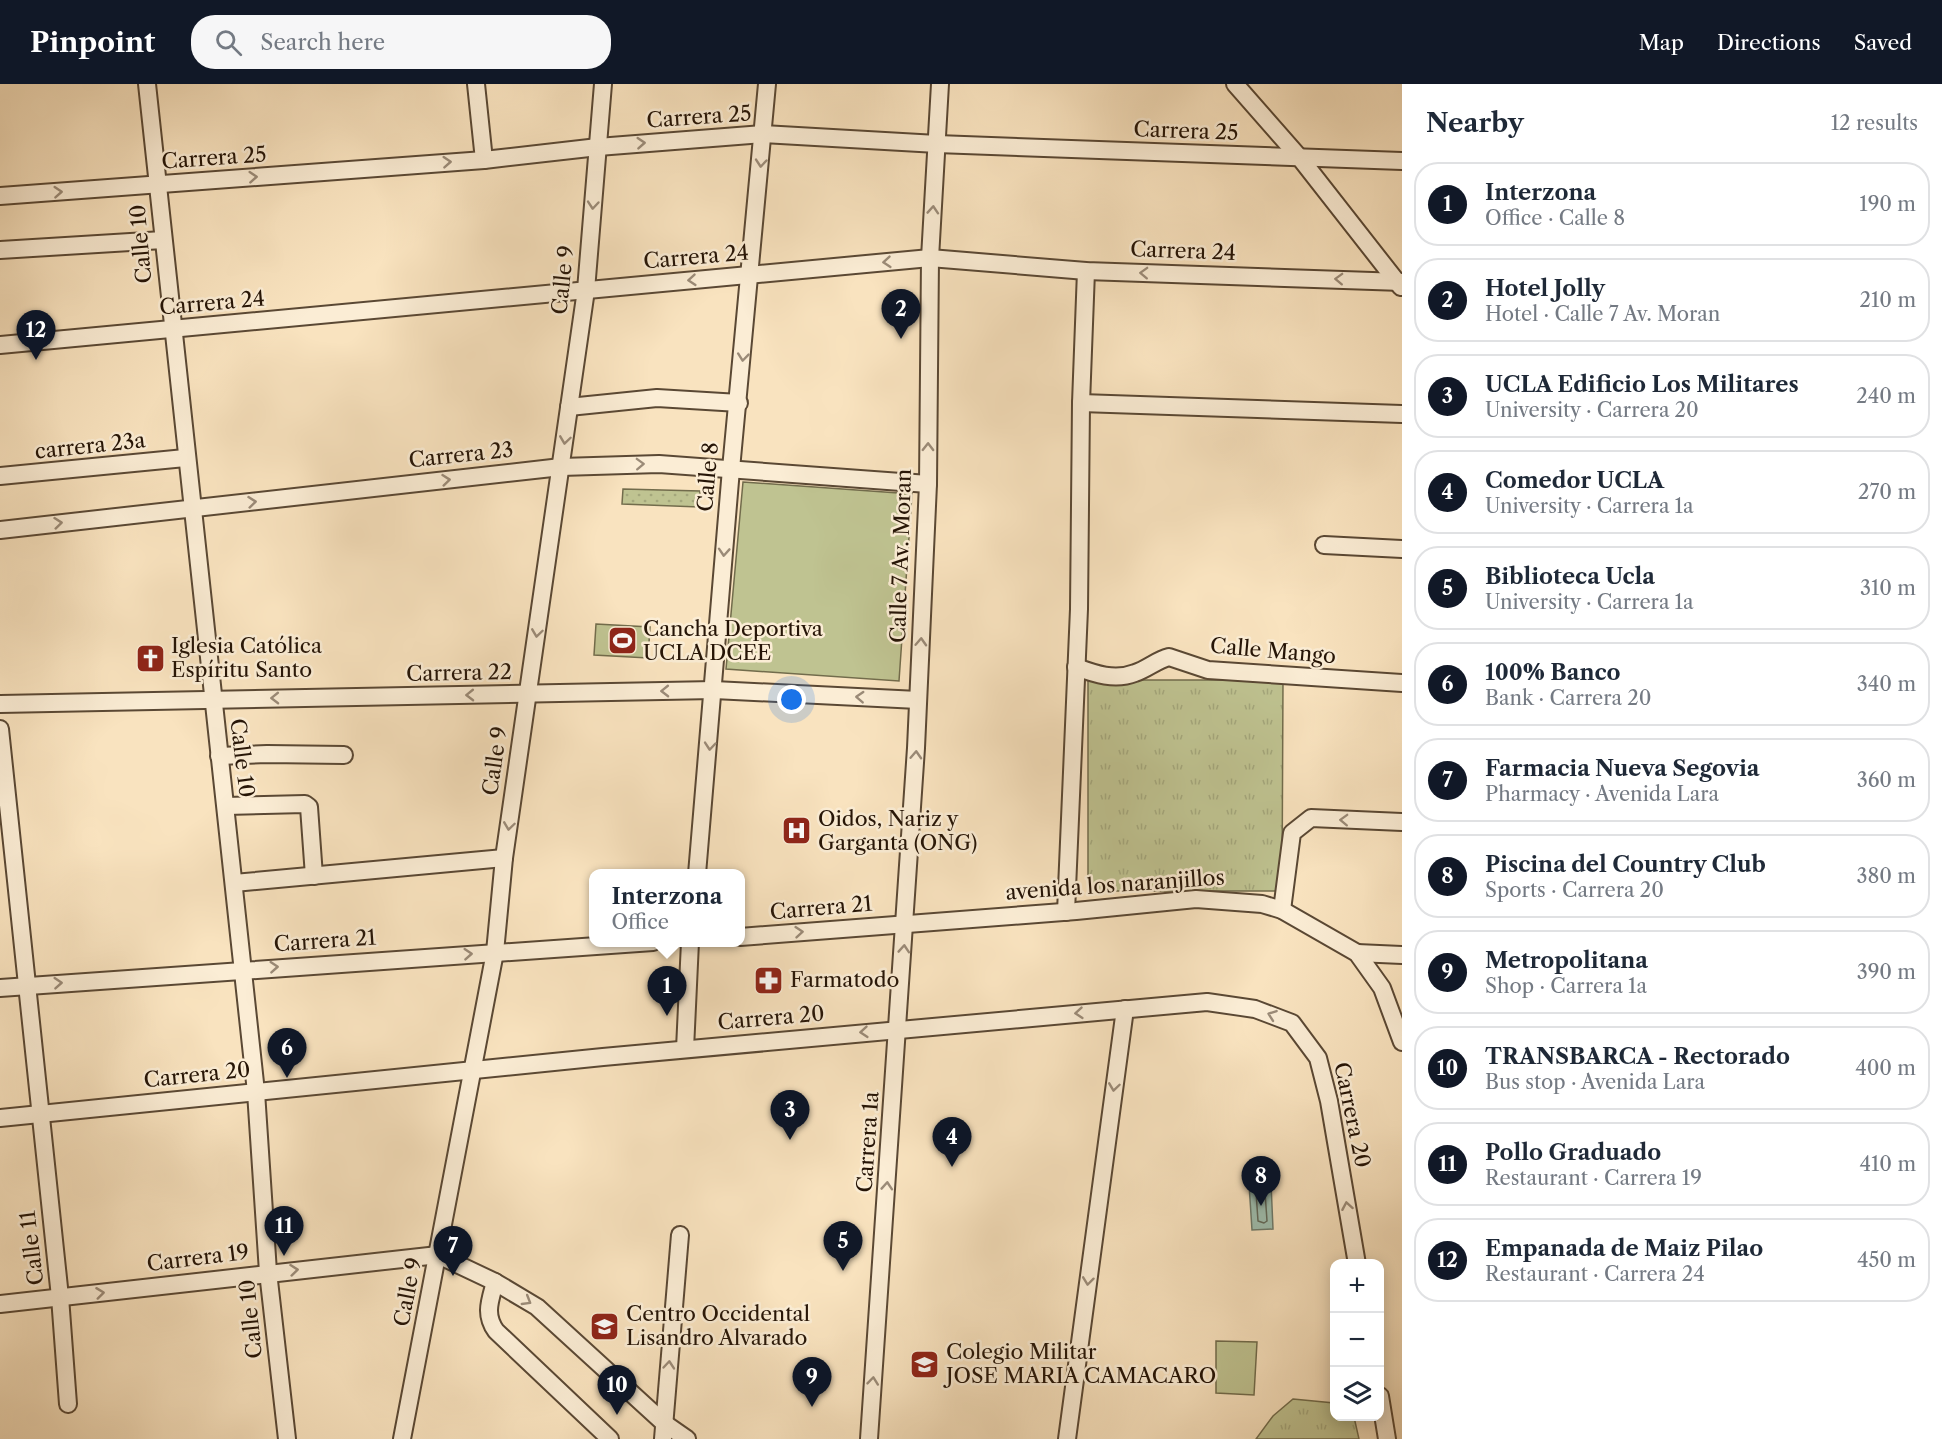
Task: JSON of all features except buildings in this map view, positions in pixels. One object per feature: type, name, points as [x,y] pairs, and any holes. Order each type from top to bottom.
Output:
[{"type":"street","name":"Calle 10","points":[[147,84],[171,329],[226,806],[256,1092],[268,1272],[287,1439]]},
{"type":"street","points":[[476,84],[484,160]]},
{"type":"street","name":"Calle 9","points":[[402,1439],[495,952],[504,858],[586,290],[603,84]]},
{"type":"street","name":"Calle 8","points":[[697,869],[731,469],[739,403],[767,84]]},
{"type":"street","name":"Calle 7 Av. Moran","points":[[899,1029],[928,484],[930,258],[940,84]]},
{"type":"street","points":[[1234,84],[1300,158],[1400,283]]},
{"type":"street","name":"Carrera 25","points":[[0,196],[484,160],[598,147],[764,134],[937,144],[1402,161]]},
{"type":"street","points":[[0,250],[163,240]]},
{"type":"street","name":"Carrera 24","points":[[0,345],[930,258],[1086,271],[1400,283]]},
{"type":"street","points":[[1066,912],[1079,609],[1081,403],[1086,271]]},
{"type":"street","points":[[569,407],[657,398],[739,403]]},
{"type":"street","points":[[1081,403],[1402,414]]},
{"type":"street","name":"carrera 23a","points":[[0,476],[185,458]]},
{"type":"street","name":"Carrera 23","points":[[0,530],[561,467],[659,464],[928,484]]},
{"type":"street","points":[[1324,545],[1402,549]]},
{"type":"street","name":"Calle Mango","points":[[1076,667],[1102,676],[1118,676],[1134,674],[1169,657],[1208,670],[1402,683]]},
{"type":"street","name":"Carrera 22","points":[[0,704],[714,690],[918,700]]},
{"type":"street","name":"Calle 11","points":[[0,729],[60,1297],[68,1404]]},
{"type":"street","points":[[219,756],[344,755]]},
{"type":"street","points":[[226,806],[305,804],[309,807],[314,876]]},
{"type":"street","points":[[1282,910],[1292,833],[1300,826],[1311,818],[1402,822]]},
{"type":"street","points":[[234,883],[504,858]]},
{"type":"street","name":"avenida los naranjillos","points":[[906,923],[1066,912],[1196,899],[1262,904],[1282,910],[1357,953],[1383,988],[1402,1042]]},
{"type":"street","name":"Carrera 21","points":[[745,937],[906,923]]},
{"type":"street","name":"Carrera 21","points":[[0,988],[589,946]]},
{"type":"street","points":[[685,1049],[690,947]]},
{"type":"street","points":[[1357,953],[1402,955]]},
{"type":"street","name":"Carrera 20","points":[[0,1118],[685,1049],[1207,1002],[1255,1009],[1292,1023],[1318,1058],[1329,1101],[1356,1259]]},
{"type":"street","points":[[1067,1439],[1125,1009]]},
{"type":"street","name":"Carrera 1a","points":[[869,1439],[899,1029]]},
{"type":"street","points":[[664,1431],[680,1235]]},
{"type":"street","points":[[438,1255],[495,1282],[537,1307],[664,1431],[687,1439]]},
{"type":"street","name":"Carrera 19","points":[[0,1304],[268,1272],[438,1255]]},
{"type":"street","points":[[495,1282],[488,1309],[488,1320],[496,1331],[610,1439]]},
{"type":"street","points":[[1384,1421],[1387,1439]]},
{"type":"green space","points":[[743,482],[912,494],[899,681],[726,669]]},
{"type":"green space","points":[[623,489],[700,491],[699,507],[622,504]]},
{"type":"green space","name":"Cancha Deportiva UCLA DCEE","points":[[596,624],[650,627],[648,658],[594,655]]},
{"type":"green space","points":[[1088,680],[1283,680],[1282,891],[1088,891]]},
{"type":"green space","points":[[1216,1341],[1257,1342],[1254,1395],[1216,1393]]},
{"type":"green space","points":[[1293,1399],[1330,1403],[1330,1421],[1355,1421],[1359,1439],[1256,1439],[1273,1416]]},
{"type":"water","points":[[1271,1183],[1273,1229],[1252,1230],[1249,1184]]},
{"type":"place","name":"Hotel Jolly","points":[[901,339]]},
{"type":"place","name":"Empanada de Maiz Pilao","points":[[36,360]]},
{"type":"place","name":"Cancha Deportiva UCLA DCEE","points":[[622,641]]},
{"type":"place","name":"Iglesia Católica Espíritu Santo","points":[[150,658]]},
{"type":"place","name":"Oidos, Nariz y Garganta (ONG)","points":[[797,831]]},
{"type":"place","name":"Farmatodo","points":[[769,980]]},
{"type":"place","name":"Interzona","points":[[667,1016]]},
{"type":"place","name":"100% Banco","points":[[287,1078]]},
{"type":"place","name":"UCLA Edificio Los Militares","points":[[790,1140]]},
{"type":"place","name":"Comedor UCLA","points":[[952,1167]]},
{"type":"place","name":"Piscina del Country Club","points":[[1261,1206]]},
{"type":"place","name":"Pollo Graduado","points":[[284,1256]]},
{"type":"place","name":"Biblioteca Ucla","points":[[843,1271]]},
{"type":"place","name":"Farmacia Nueva Segovia","points":[[453,1276]]},
{"type":"place","name":"Centro Occidental Lisandro Alvarado","points":[[605,1326]]},
{"type":"place","name":"Colegio Militar JOSE MARIA CAMACARO","points":[[925,1364]]},
{"type":"place","name":"Metropolitana","points":[[812,1407]]},
{"type":"place","name":"TRANSBARCA - Rectorado","points":[[617,1415]]}]
